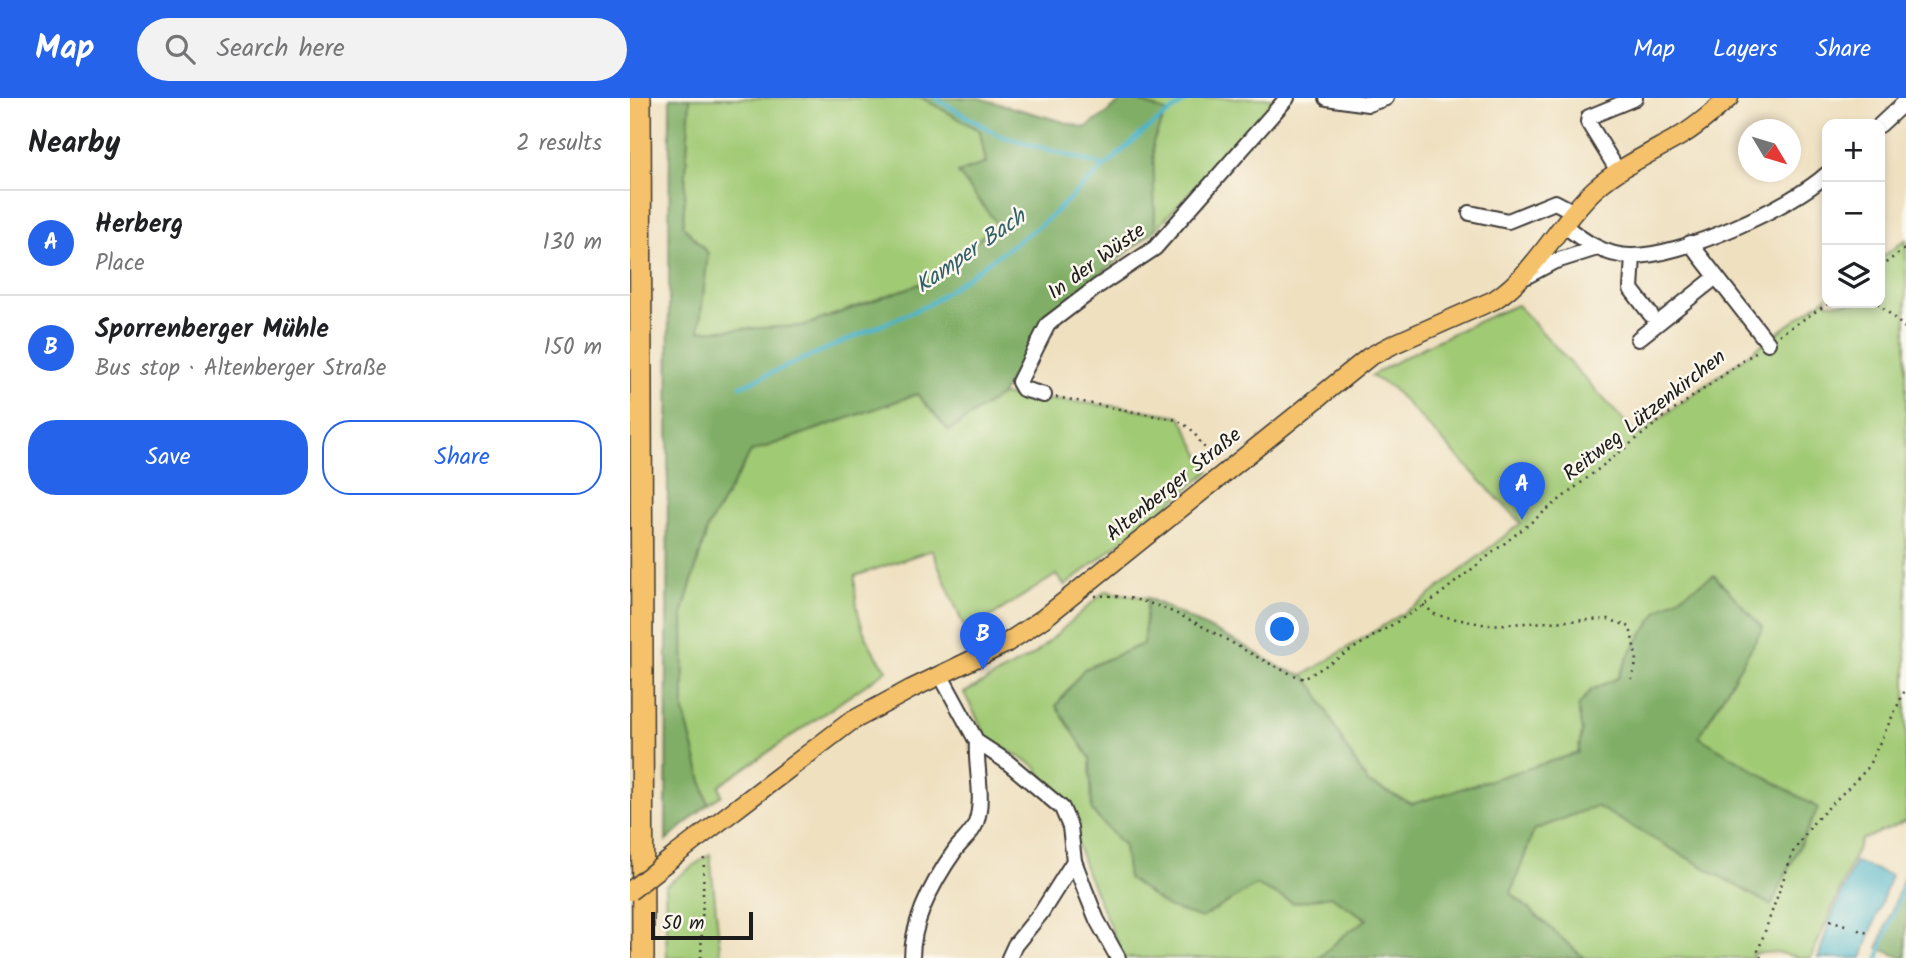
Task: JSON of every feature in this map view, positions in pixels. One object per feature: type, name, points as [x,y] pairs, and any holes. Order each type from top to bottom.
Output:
[{"type":"highway","points":[[639,98],[643,958]]},
{"type":"main road","name":"Altenberger Straße","points":[[630,891],[850,722],[1005,644],[1044,618],[1369,357],[1494,300],[1520,280],[1569,218],[1599,186],[1695,127],[1728,98]]},
{"type":"street","name":"In der Wüste","points":[[1044,395],[1023,388],[1018,382],[1048,324],[1155,248],[1287,98]]},
{"type":"street","points":[[1327,98],[1368,104],[1386,98]]},
{"type":"street","points":[[1618,172],[1588,122],[1589,117],[1635,98]]},
{"type":"street","points":[[1885,120],[1906,101]]},
{"type":"street","points":[[1470,213],[1508,220],[1555,202],[1597,248],[1618,255],[1633,256],[1662,252],[1731,228],[1780,207],[1800,196],[1822,178]]},
{"type":"street","points":[[1690,243],[1768,343]]},
{"type":"street","points":[[1520,280],[1553,262],[1597,248]]},
{"type":"street","points":[[1633,256],[1631,289],[1651,315]]},
{"type":"street","points":[[1637,340],[1716,277]]},
{"type":"street","points":[[912,958],[918,917],[947,863],[975,825],[979,800],[977,742],[941,676]]},
{"type":"street","points":[[977,742],[1006,761],[1062,808],[1070,827],[1074,861],[1097,920],[1118,958]]},
{"type":"street","points":[[1009,958],[1015,945],[1041,913],[1074,861]]},
{"type":"path","points":[[1885,263],[1906,248]]},
{"type":"path","name":"Reitweg Lützenkirchen","points":[[1081,588],[1093,597],[1111,595],[1157,604],[1280,671],[1304,680],[1423,605],[1497,551],[1663,418],[1822,308]]},
{"type":"path","points":[[1884,308],[1906,328]]},
{"type":"path","points":[[1044,395],[1177,420],[1191,429],[1224,475]]},
{"type":"path","points":[[1423,605],[1436,615],[1487,625],[1608,619],[1630,627],[1637,660],[1631,679]]},
{"type":"path","points":[[1761,958],[1758,951],[1793,852],[1814,822],[1867,769],[1906,688]]},
{"type":"path","points":[[695,839],[704,860],[701,958]]},
{"type":"path","points":[[1830,920],[1848,926]]},
{"type":"path","points":[[1858,930],[1871,934]]},
{"type":"green space","points":[[670,98],[690,98],[683,226],[708,253],[699,331],[803,326],[925,282],[997,224],[958,173],[986,163],[980,131],[922,98],[979,98],[1085,128],[1124,98],[1131,98],[1166,112],[1153,142],[1155,230],[1044,320],[1001,395],[949,431],[917,394],[751,452],[708,527],[683,611],[684,712],[708,804],[666,841]]},
{"type":"green space","points":[[690,98],[922,98],[980,131],[986,163],[958,173],[997,224],[925,282],[803,326],[699,331],[708,253],[683,226]]},
{"type":"green space","points":[[1131,98],[1278,98],[1155,230],[1153,142],[1166,112]]},
{"type":"green space","points":[[1906,240],[1906,821],[1861,840],[1811,958],[1777,952],[1752,954],[1753,958],[1584,958],[1511,893],[1534,830],[1596,806],[1770,905],[1699,737],[1762,628],[1631,651],[1618,678],[1591,690],[1578,707],[1582,732],[1578,753],[1412,804],[1368,783],[1315,689],[1304,675],[1421,602],[1521,523],[1392,388],[1371,376],[1442,338],[1517,305],[1637,435],[1822,301],[1822,308],[1885,308],[1885,255]]},
{"type":"green space","points":[[917,394],[949,431],[1001,395],[1123,407],[1180,416],[1209,472],[1065,586],[1056,575],[966,632],[932,550],[855,576],[856,602],[862,626],[872,649],[887,670],[719,786],[722,795],[708,804],[684,713],[683,611],[708,527],[751,452]]},
{"type":"green space","points":[[1714,575],[1763,628],[1699,737],[1818,808],[1771,905],[1596,806],[1534,830],[1511,893],[1584,958],[1319,958],[1367,919],[1330,896],[1294,903],[1256,885],[1202,918],[1167,907],[1128,878],[1124,846],[1092,811],[1090,758],[1056,706],[1084,669],[1143,644],[1148,598],[1243,645],[1283,669],[1304,675],[1315,689],[1368,783],[1412,804],[1578,753],[1582,732],[1578,707],[1591,690],[1618,678],[1631,651],[1659,610]]},
{"type":"green space","points":[[1105,591],[1148,598],[1143,644],[1084,669],[1056,706],[1090,758],[1092,811],[1124,846],[1128,878],[1256,885],[1294,903],[1330,895],[1367,920],[1343,936],[1319,958],[1124,958],[1086,871],[1064,803],[1035,766],[988,739],[964,693],[1035,654]]},
{"type":"green space","points":[[710,854],[721,958],[667,958],[665,886]]},
{"type":"green space","points":[[1906,871],[1906,958],[1903,958],[1878,948]]},
{"type":"water","points":[[1855,862],[1891,875],[1862,958],[1818,958],[1830,920]]},
{"type":"waterway","points":[[935,98],[1000,136],[1105,166]]},
{"type":"waterway","name":"Kamper Bach","points":[[741,386],[928,305],[1043,223],[1144,131],[1190,98]]},
{"type":"waterway","points":[[1878,958],[1906,877]]},
{"type":"place","name":"Herberg","points":[[1522,520]]},
{"type":"place","name":"Sporrenberger Mühle","points":[[983,670]]}]
